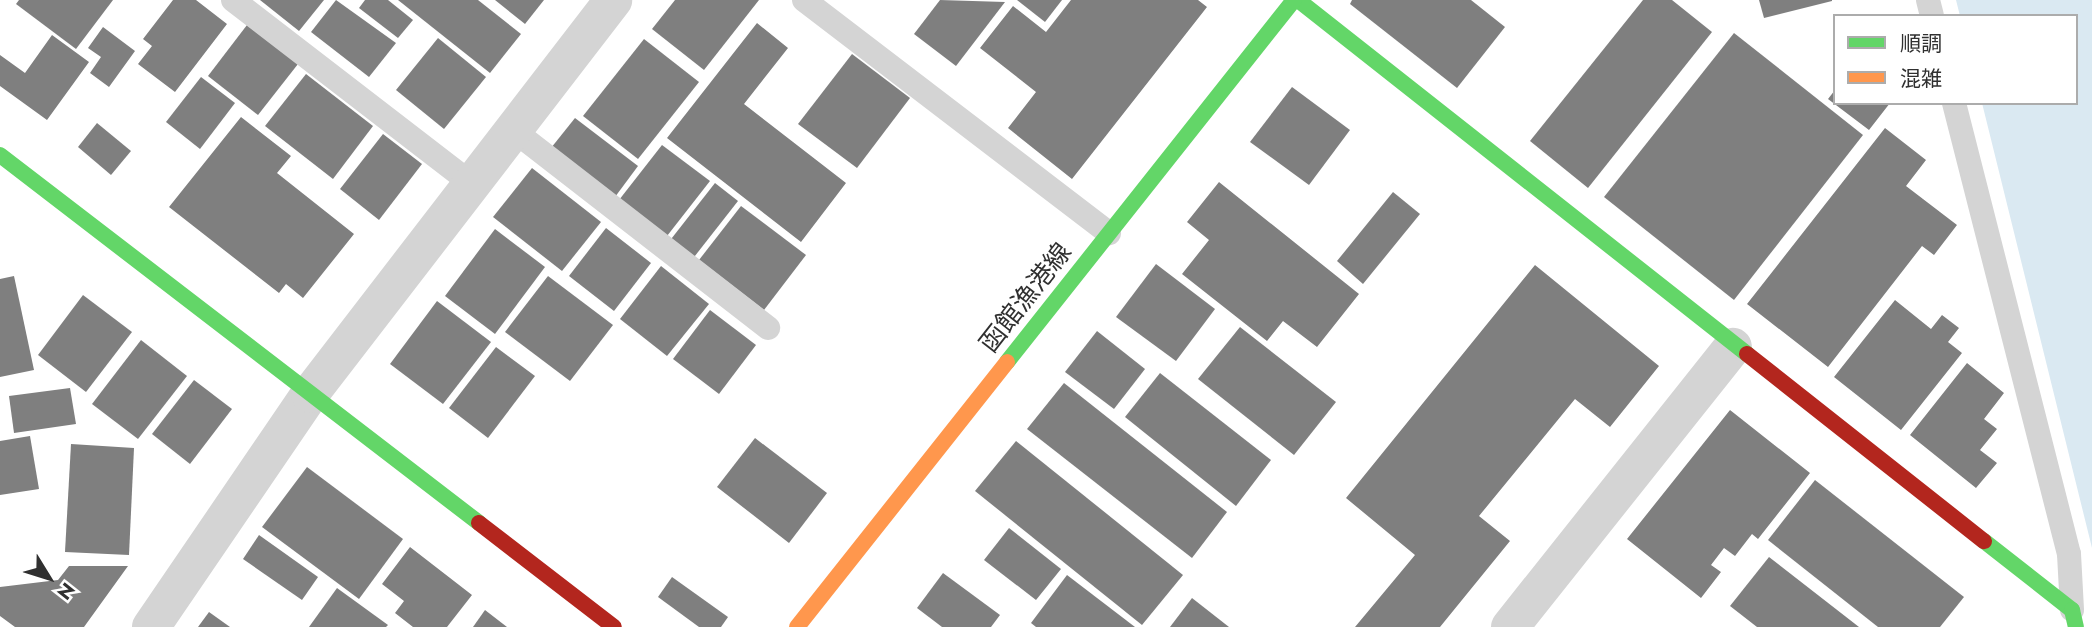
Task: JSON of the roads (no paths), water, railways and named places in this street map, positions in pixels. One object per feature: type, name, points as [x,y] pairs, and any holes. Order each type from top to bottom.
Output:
[{"type":"street","points":[[151,627],[310,394],[613,0]]},
{"type":"street","points":[[1296,0],[2074,618]]},
{"type":"street","name":"函館漁港線","points":[[797,627],[1296,0]]},
{"type":"street","points":[[0,155],[614,627]]},
{"type":"street","points":[[1510,627],[1733,347]]},
{"type":"lane","points":[[233,0],[472,184]]},
{"type":"lane","points":[[804,0],[1109,233]]},
{"type":"lane","points":[[1955,105],[2069,555],[2074,618]]},
{"type":"lane","points":[[513,130],[768,328]]}]
